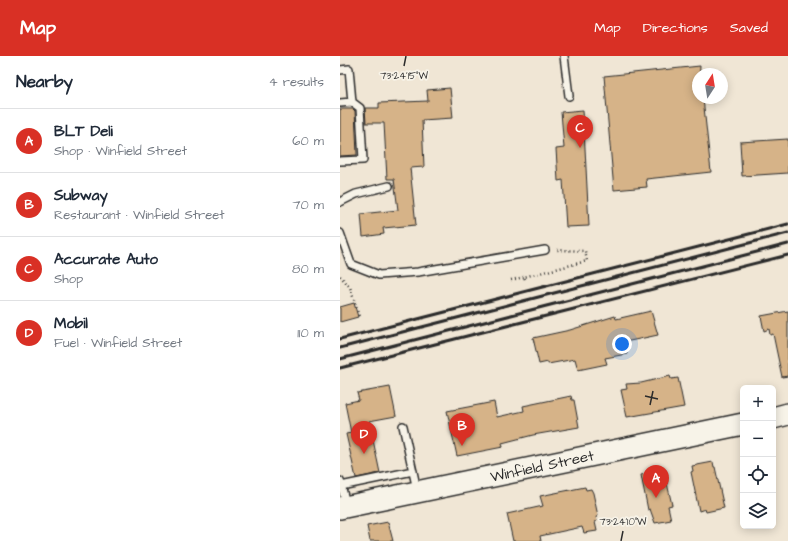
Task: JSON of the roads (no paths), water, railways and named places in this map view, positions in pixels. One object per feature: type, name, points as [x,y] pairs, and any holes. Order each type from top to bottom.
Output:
[{"type":"main road","points":[[776,417],[788,414]]},
{"type":"main road","name":"Winfield Street","points":[[343,508],[740,425]]},
{"type":"lane","points":[[564,56],[569,96]]},
{"type":"lane","points":[[340,70],[349,69],[352,102]]},
{"type":"lane","points":[[340,103],[352,102],[360,108],[363,160],[340,161]]},
{"type":"lane","points":[[340,202],[356,194],[389,186]]},
{"type":"lane","points":[[340,233],[351,264],[379,275],[418,272],[546,250]]},
{"type":"lane","points":[[403,426],[418,492]]},
{"type":"lane","points":[[343,508],[341,484],[413,471]]},
{"type":"railway","points":[[340,339],[788,224]]},
{"type":"railway","points":[[340,348],[788,233]]},
{"type":"railway","points":[[340,359],[788,244]]},
{"type":"railway","points":[[340,368],[788,255]]},
{"type":"place","name":"Accurate Auto","points":[[580,148]]},
{"type":"place","name":"Subway","points":[[462,446]]},
{"type":"place","name":"Mobil","points":[[364,454]]},
{"type":"place","name":"BLT Deli","points":[[656,498]]}]
